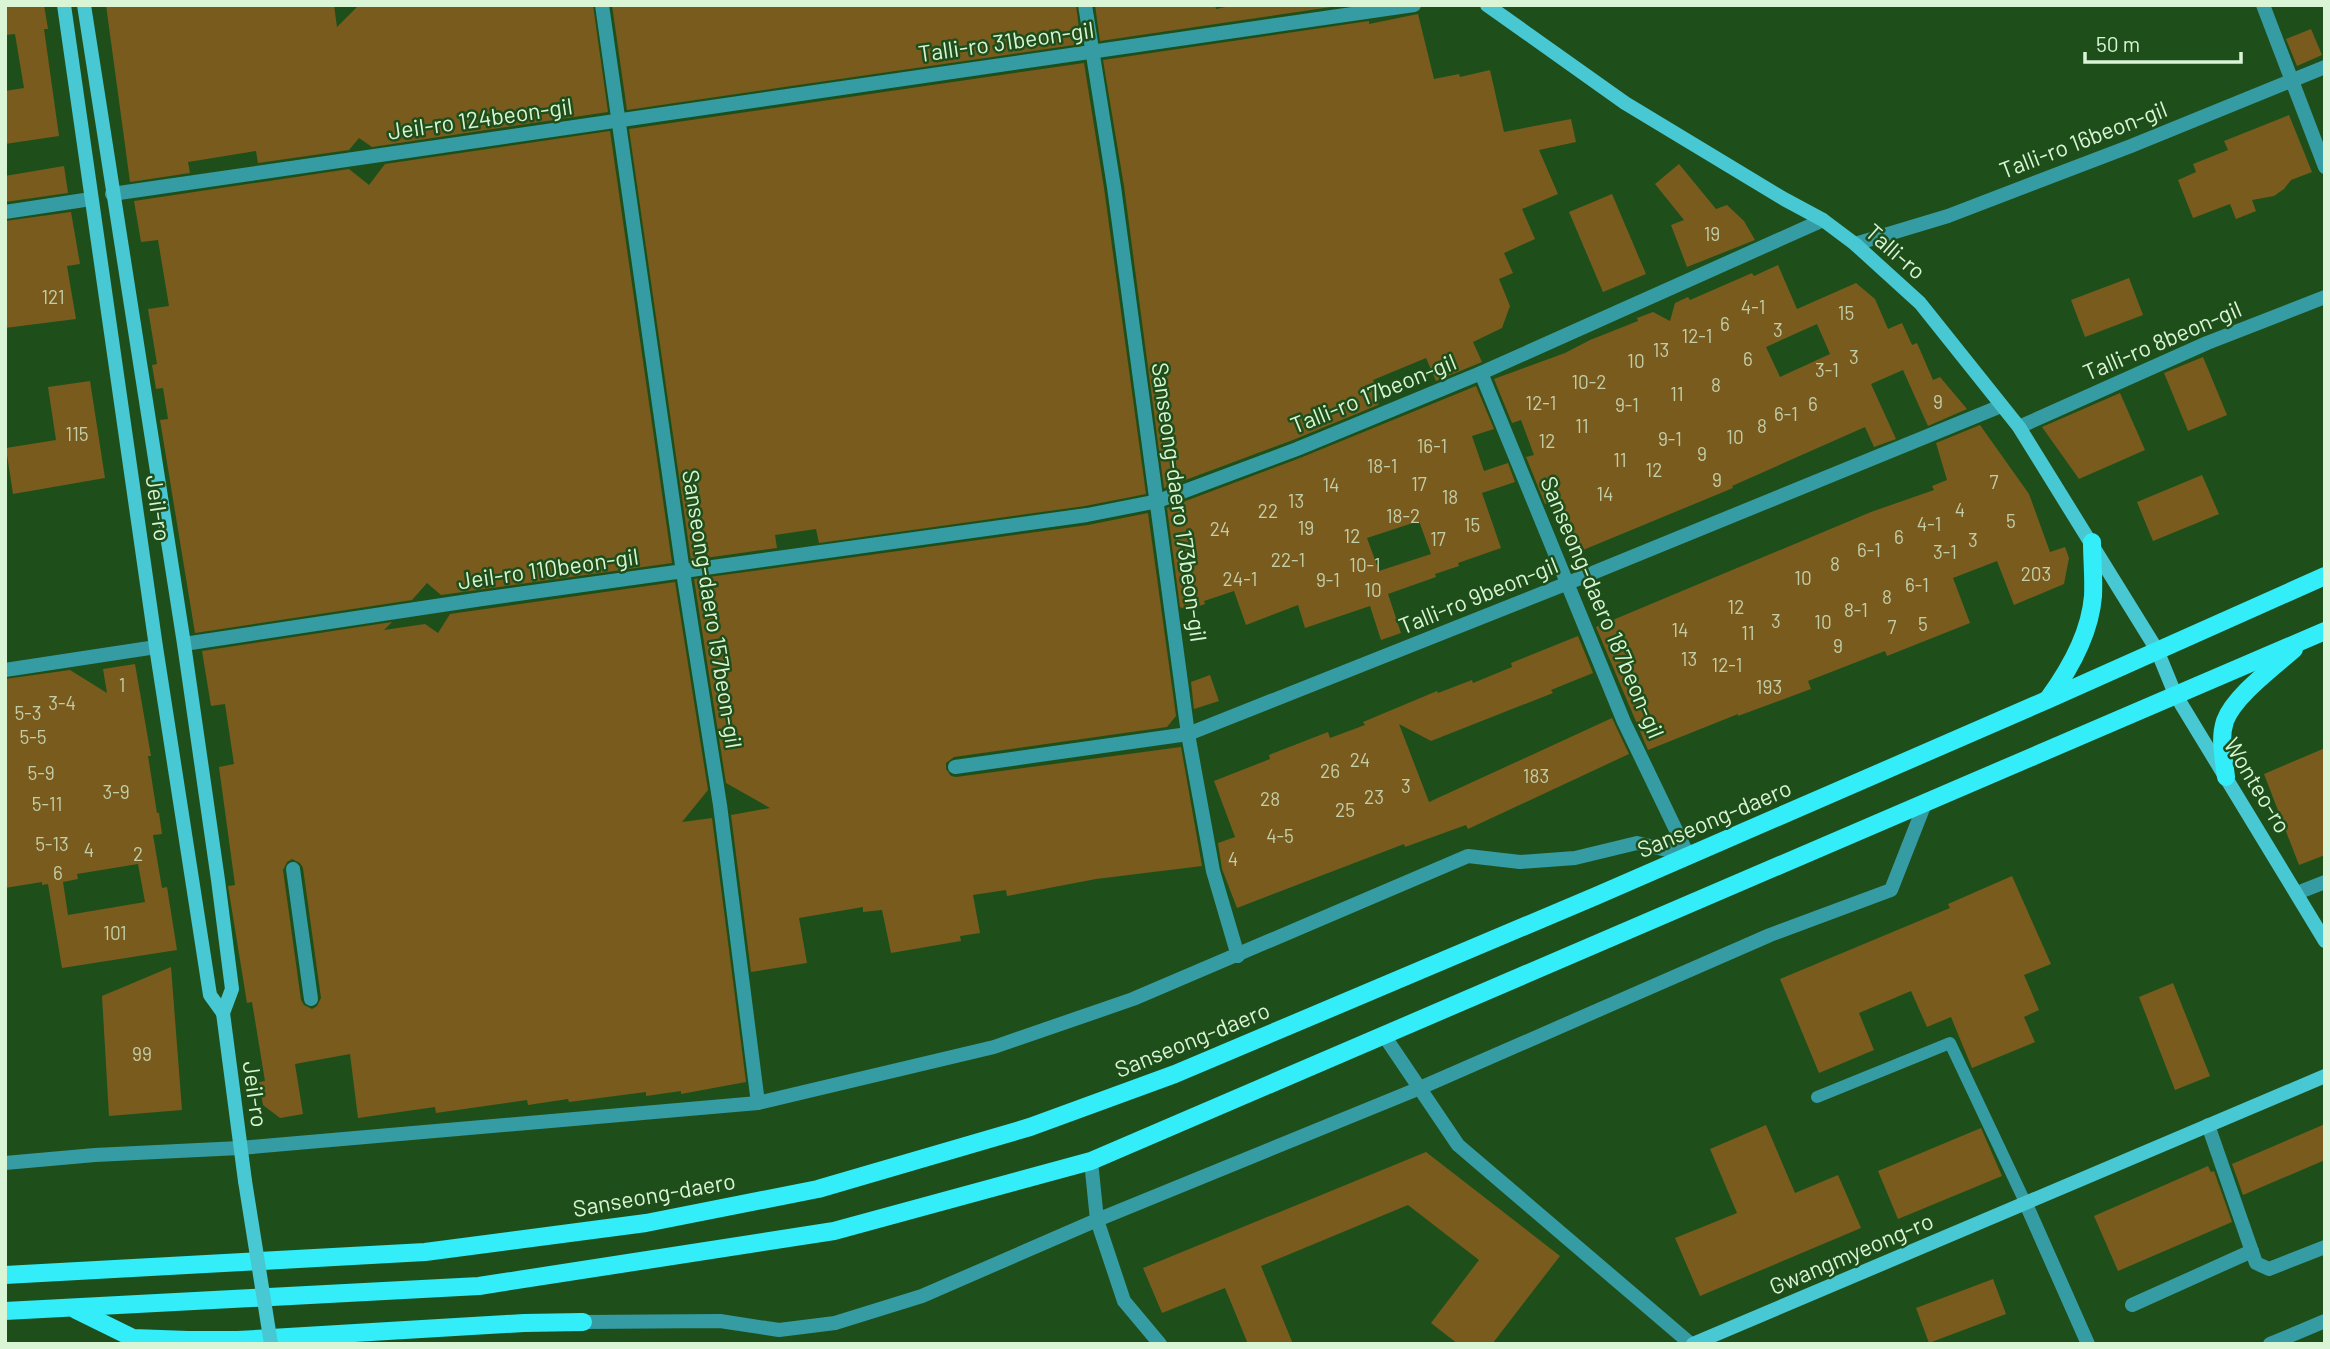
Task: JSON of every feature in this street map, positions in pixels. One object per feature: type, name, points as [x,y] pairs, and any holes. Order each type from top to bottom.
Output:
[{"type":"main road","name":"Jeil-ro","points":[[64,5],[209,996],[223,1013]]},
{"type":"main road","name":"Jeil-ro","points":[[84,5],[184,644],[232,989],[223,1013],[240,1148],[271,1344]]},
{"type":"main road","name":"Talli-ro","points":[[1487,5],[1625,103],[1823,220],[1855,244],[1920,303],[2019,428],[2157,650]]},
{"type":"main road","points":[[2047,700],[2063,679],[2078,651],[2088,620],[2093,597],[2092,542]]},
{"type":"main road","name":"Sanseong-daero","points":[[5,1275],[425,1252],[646,1223],[818,1189],[1030,1127],[1175,1074],[2047,700],[2325,576]]},
{"type":"main road","points":[[5,1311],[479,1286],[834,1231],[1091,1161],[2325,631]]},
{"type":"main road","points":[[2226,777],[2222,742],[2225,721],[2240,697],[2305,639]]},
{"type":"main road","name":"Wonteo-ro","points":[[2157,650],[2175,694],[2325,941]]},
{"type":"main road","name":"Gwangmyeong-ro","points":[[1692,1344],[2325,1076]]},
{"type":"main road","points":[[73,1309],[133,1338],[197,1342],[583,1322]]},
{"type":"main road","points":[[335,1344],[350,1332]]},
{"type":"street","name":"Sanseong-daero 157beon-gil","points":[[602,5],[683,572],[720,805],[758,1103]]},
{"type":"street","name":"Sanseong-daero 173beon-gil","points":[[1085,5],[1114,187],[1188,734],[1213,871],[1238,956]]},
{"type":"street","name":"Talli-ro 31beon-gil","points":[[853,86],[1414,5]]},
{"type":"street","points":[[2263,5],[2325,167]]},
{"type":"street","name":"Talli-ro 16beon-gil","points":[[1855,244],[1948,216],[2131,146],[2325,67]]},
{"type":"street","name":"Jeil-ro 124beon-gil","points":[[112,194],[853,86]]},
{"type":"street","points":[[5,212],[91,198]]},
{"type":"street","name":"Talli-ro 17beon-gil","points":[[919,539],[1087,515],[1158,501],[1297,449],[1481,373],[1823,220]]},
{"type":"street","name":"Talli-ro 8beon-gil","points":[[2019,428],[2207,344],[2325,297]]},
{"type":"street","name":"Sanseong-daero 187beon-gil","points":[[1481,373],[1624,722],[1688,855]]},
{"type":"street","name":"Talli-ro 9beon-gil","points":[[955,767],[1188,734],[1568,583],[2001,406]]},
{"type":"street","name":"Jeil-ro 110beon-gil","points":[[184,644],[919,539]]},
{"type":"street","points":[[5,670],[156,647]]},
{"type":"street","points":[[583,1322],[720,1321],[779,1330],[835,1323],[922,1296],[1097,1220],[1420,1088],[1770,935],[1891,890],[1926,801]]},
{"type":"street","points":[[5,1163],[95,1155],[240,1148],[758,1103],[994,1047],[1133,999],[1468,856],[1520,862],[1575,858],[1637,843],[1688,855]]},
{"type":"street","points":[[293,869],[310,999]]},
{"type":"street","points":[[2297,894],[2325,882]]},
{"type":"street","points":[[1383,1034],[1420,1088]]},
{"type":"street","points":[[1817,1097],[1951,1042],[2088,1344]]},
{"type":"street","name":"Gwangmyeong-ro","points":[[1420,1088],[1458,1145],[1692,1344]]},
{"type":"street","points":[[2208,1125],[2256,1263],[2270,1269],[2325,1247]]},
{"type":"street","points":[[1091,1161],[1097,1220],[1124,1301],[1160,1344]]},
{"type":"street","points":[[2132,1305],[2252,1251]]},
{"type":"street","points":[[2270,1344],[2325,1321]]},
{"type":"building","points":[[5,5],[44,5],[48,29],[44,29],[59,136],[5,144],[5,91],[24,88],[15,34],[5,35]]},
{"type":"building","points":[[106,5],[334,5],[337,27],[358,6],[363,5],[593,5],[608,112],[372,147],[359,138],[349,150],[258,163],[256,151],[188,162],[190,173],[130,182]]},
{"type":"building","points":[[612,5],[1076,5],[1081,44],[627,110]]},
{"type":"building","points":[[1095,5],[1215,5],[1216,9],[1235,5],[1345,5],[1100,41]]},
{"type":"building","points":[[1418,14],[1434,79],[1459,74],[1460,77],[1490,70],[1504,132],[1571,119],[1576,142],[1539,150],[1558,194],[1522,209],[1535,239],[1504,253],[1513,273],[1499,279],[1510,306],[1502,328],[1473,342],[1482,362],[1436,381],[1426,358],[1373,380],[1380,397],[1378,405],[1164,488],[1124,186],[1103,60],[1369,21],[1369,24]]},
{"type":"building","points":[[2311,29],[2322,55],[2297,66],[2286,39]]},
{"type":"building","points":[[1084,63],[1146,494],[1085,506],[819,543],[816,529],[775,535],[777,548],[691,560],[629,129]]},
{"type":"building","points":[[2289,115],[2312,172],[2291,180],[2274,196],[2252,200],[2256,211],[2236,219],[2230,204],[2193,218],[2178,180],[2196,172],[2193,164],[2228,150],[2224,141]]},
{"type":"building","points":[[610,131],[672,563],[441,595],[427,583],[412,600],[195,633],[160,420],[168,419],[163,388],[156,389],[152,365],[157,364],[148,309],[169,306],[158,240],[141,242],[134,201],[349,169],[369,185],[385,164]]},
{"type":"building","points":[[1679,164],[1716,209],[1727,205],[1744,221],[1755,240],[1687,267],[1671,225],[1684,220],[1655,184]]},
{"type":"building","points":[[64,166],[68,193],[5,202],[5,176]]},
{"type":"building","points":[[1612,194],[1646,274],[1603,292],[1569,212]]},
{"type":"building","points":[[71,212],[80,264],[67,266],[76,319],[5,328],[5,221]]},
{"type":"building","points":[[1778,265],[1797,309],[1856,283],[1875,299],[1888,329],[1902,323],[1912,345],[1917,343],[1933,380],[1940,377],[1967,409],[1928,426],[1903,370],[1871,384],[1896,439],[1874,447],[1865,427],[1732,486],[1733,488],[1571,555],[1550,502],[1545,504],[1526,457],[1534,455],[1521,420],[1512,423],[1494,379],[1565,353],[1653,312],[1670,321],[1675,303],[1688,297],[1690,300],[1752,273],[1754,276]],"holes":[[[1817,324],[1830,354],[1780,377],[1766,347]]]},
{"type":"building","points":[[2129,278],[2143,315],[2085,337],[2071,300]]},
{"type":"building","points":[[2203,357],[2227,415],[2188,431],[2164,373]]},
{"type":"building","points":[[90,381],[105,478],[13,494],[6,448],[56,440],[48,387]]},
{"type":"building","points":[[1476,386],[1494,429],[1472,436],[1484,471],[1508,463],[1515,482],[1482,493],[1501,548],[1458,563],[1459,566],[1435,574],[1436,577],[1388,594],[1401,633],[1381,640],[1370,606],[1305,628],[1298,605],[1246,625],[1234,591],[1187,610],[1180,607],[1167,508],[1300,458]],"holes":[[[1419,521],[1431,554],[1379,571],[1367,538]]]},
{"type":"building","points":[[2120,393],[2145,450],[2079,479],[2042,427]]},
{"type":"building","points":[[1980,425],[2029,494],[2050,552],[2065,547],[2069,558],[2064,584],[2014,605],[1997,561],[1953,578],[1970,623],[1887,656],[1885,651],[1808,681],[1811,689],[1738,714],[1648,750],[1596,627],[1871,512],[1934,490],[1932,486],[1947,480],[1936,443]]},
{"type":"building","points":[[2202,475],[2219,514],[2153,541],[2137,502]]},
{"type":"building","points":[[1148,513],[1176,716],[1167,727],[954,757],[946,763],[946,769],[951,776],[956,777],[1181,747],[1202,866],[1096,879],[1007,896],[1006,890],[973,895],[980,933],[960,936],[961,941],[891,953],[882,910],[863,912],[863,907],[799,918],[807,963],[751,972],[731,815],[770,808],[726,783],[694,579],[1088,525]]},
{"type":"building","points":[[675,582],[708,790],[682,822],[712,818],[746,1082],[681,1094],[681,1091],[646,1096],[646,1092],[528,1105],[527,1100],[436,1113],[435,1107],[358,1118],[350,1054],[295,1064],[303,1114],[280,1118],[263,1105],[259,1082],[265,1081],[252,1002],[247,1003],[228,886],[235,885],[219,767],[234,764],[225,704],[211,706],[202,651],[392,622],[384,630],[425,624],[438,633],[450,614]],"holes":[[[292,859],[303,868],[321,998],[312,1009],[301,1000],[283,870]]]},
{"type":"building","points":[[1578,636],[1593,673],[1551,690],[1553,693],[1431,741],[1399,724],[1429,802],[1612,718],[1629,754],[1468,829],[1466,825],[1405,847],[1404,844],[1237,908],[1222,869],[1218,843],[1235,837],[1214,781],[1270,759],[1269,755],[1328,732],[1330,738],[1365,725],[1363,722],[1437,691],[1438,693],[1472,680],[1473,683],[1512,667],[1511,663]]},
{"type":"building","points":[[135,664],[162,834],[153,835],[162,888],[167,887],[177,950],[62,968],[48,884],[42,885],[42,882],[5,888],[5,679],[70,670],[107,693],[103,669]],"holes":[[[138,864],[145,902],[68,915],[63,882],[78,879],[77,874]]]},
{"type":"building","points":[[1210,675],[1219,701],[1194,709],[1191,682]]},
{"type":"building","points":[[2325,748],[2325,855],[2299,865],[2264,774]]},
{"type":"building","points":[[2012,876],[2051,964],[2024,975],[2039,1010],[2024,1017],[2035,1042],[1972,1068],[1951,1017],[1927,1027],[1911,991],[1859,1013],[1874,1050],[1819,1073],[1780,979],[1950,908],[1948,904]]},
{"type":"building","points":[[171,967],[182,1110],[109,1116],[102,996]]},
{"type":"building","points":[[2173,983],[2210,1076],[2175,1090],[2139,997]]},
{"type":"building","points":[[2325,1124],[2325,1160],[2243,1195],[2232,1164]]},
{"type":"building","points":[[1766,1125],[1795,1193],[1838,1175],[1861,1228],[1700,1296],[1675,1238],[1737,1213],[1710,1149]]},
{"type":"building","points":[[1981,1128],[2002,1176],[1898,1219],[1878,1171]]},
{"type":"building","points":[[1426,1152],[1560,1256],[1492,1344],[1458,1344],[1431,1323],[1479,1260],[1408,1205],[1261,1266],[1293,1344],[1248,1344],[1225,1288],[1162,1313],[1143,1268]]},
{"type":"building","points":[[2208,1166],[2211,1172],[2214,1171],[2232,1222],[2118,1271],[2094,1216]]},
{"type":"building","points":[[1993,1279],[2006,1314],[1929,1343],[1916,1308]]}]
